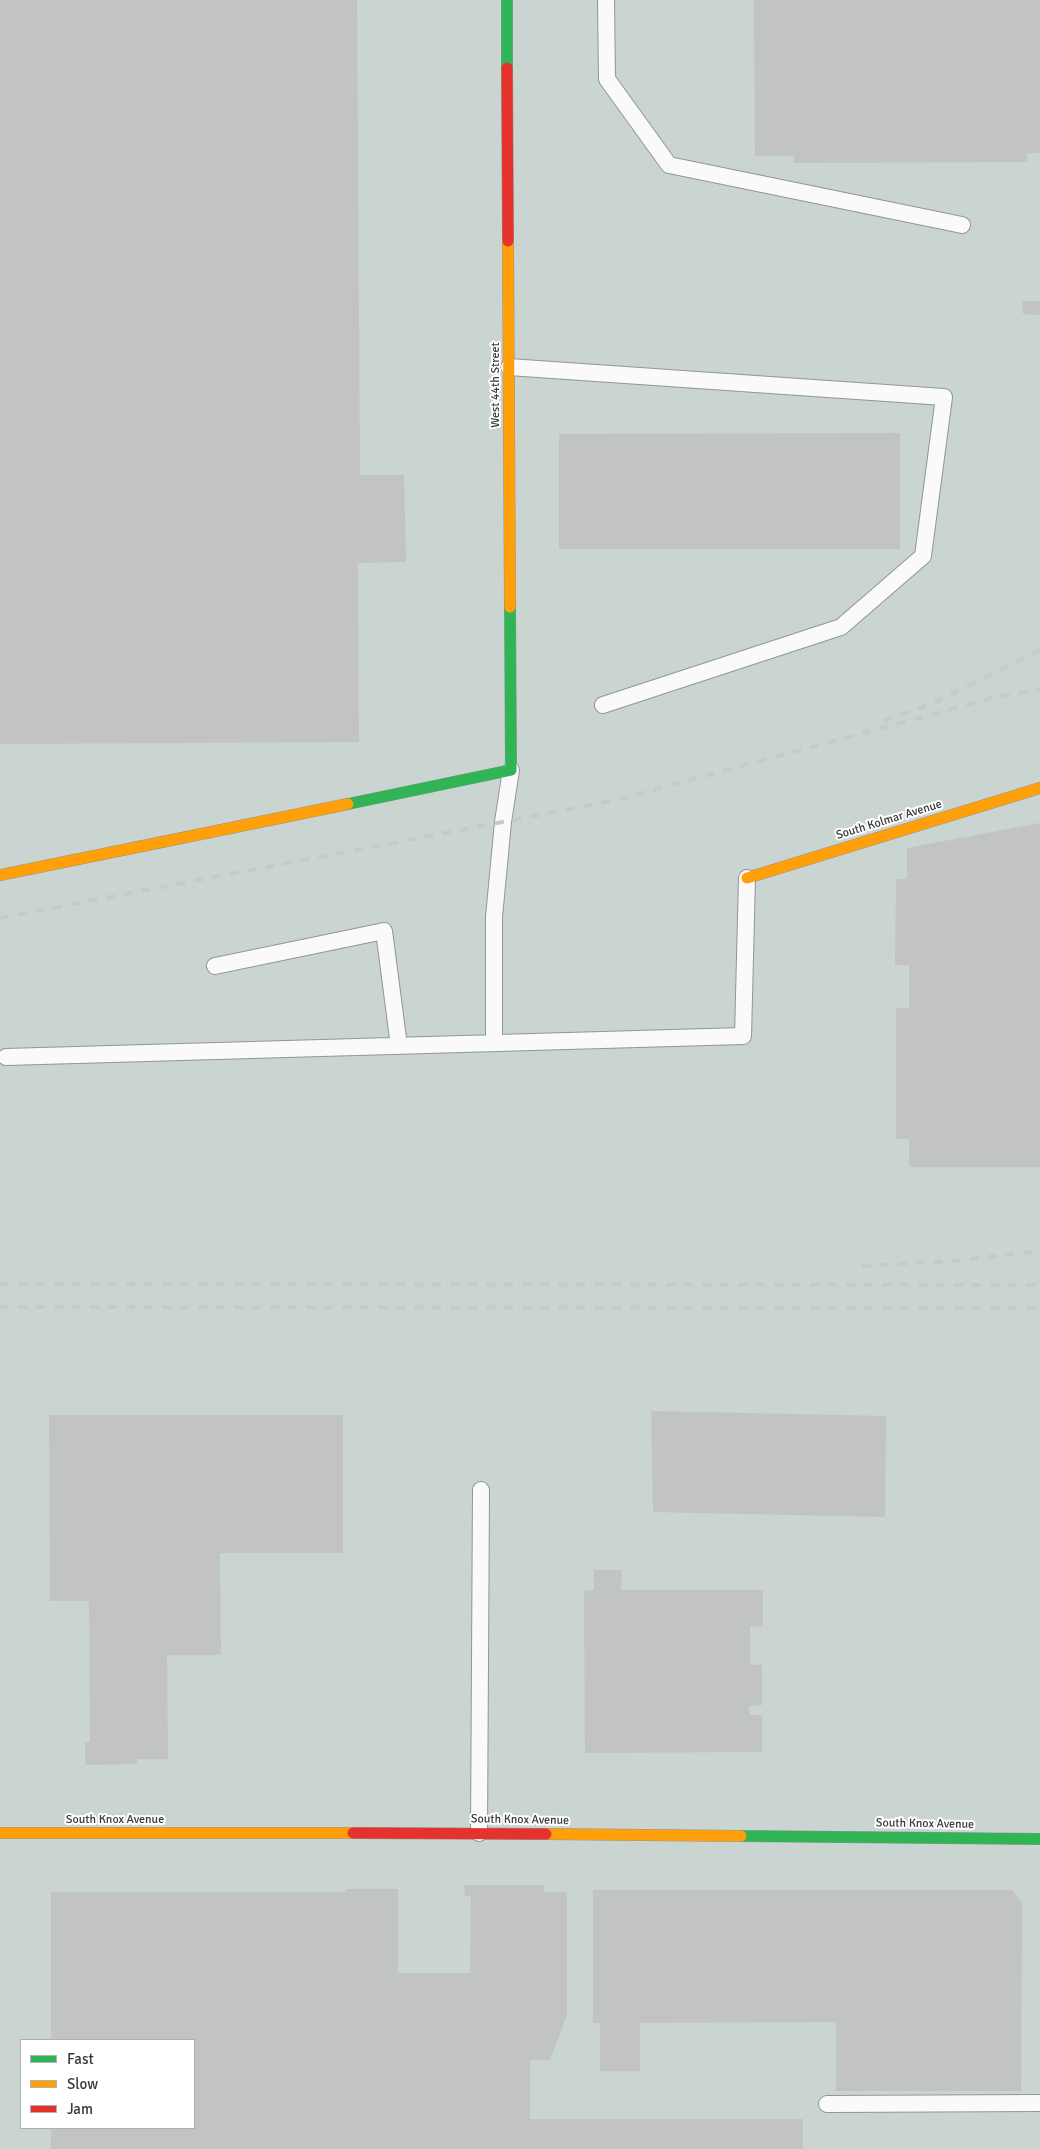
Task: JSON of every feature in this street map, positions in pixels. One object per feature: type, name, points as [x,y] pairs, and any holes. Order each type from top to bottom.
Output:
[{"type":"street","name":"West 44th Street","points":[[507,0],[511,770]]},
{"type":"street","points":[[0,875],[511,770]]},
{"type":"street","name":"South Kolmar Avenue","points":[[747,878],[1040,788]]},
{"type":"street","name":"South Knox Avenue","points":[[0,1833],[479,1833],[1040,1839]]},
{"type":"lane","points":[[606,0],[607,79],[669,165],[962,225]]},
{"type":"lane","points":[[509,367],[944,397],[923,556],[841,627],[604,705]]},
{"type":"lane","points":[[494,1043],[494,917],[503,822],[511,770]]},
{"type":"lane","points":[[6,1057],[743,1036],[747,878]]},
{"type":"lane","points":[[216,966],[384,931],[399,1046]]},
{"type":"lane","points":[[479,1833],[481,1490]]},
{"type":"lane","points":[[827,2104],[1040,2104]]},
{"type":"shaded area","points":[[0,0],[1040,0],[1040,2149],[0,2149]]},
{"type":"building","points":[[0,0],[357,0],[360,475],[404,475],[406,562],[358,563],[359,742],[0,744]]},
{"type":"building","points":[[754,0],[1040,0],[1040,153],[1027,153],[1027,162],[794,163],[794,156],[755,156]]},
{"type":"building","points":[[1022,301],[1040,301],[1040,315],[1023,314]]},
{"type":"building","points":[[900,433],[900,549],[559,549],[559,434]]},
{"type":"building","points":[[1040,823],[1040,1167],[909,1167],[909,1139],[896,1139],[896,1008],[909,1008],[909,965],[895,965],[896,879],[907,879],[907,848]]},
{"type":"building","points":[[651,1411],[886,1416],[885,1517],[653,1512]]},
{"type":"building","points":[[49,1415],[343,1415],[343,1553],[220,1553],[221,1655],[167,1655],[168,1759],[137,1759],[137,1764],[85,1765],[85,1742],[90,1742],[89,1601],[50,1601]]},
{"type":"building","points":[[594,1570],[622,1570],[621,1590],[763,1590],[763,1627],[750,1626],[750,1665],[762,1665],[762,1705],[749,1706],[749,1715],[762,1715],[762,1752],[585,1753],[584,1591],[594,1590]]},
{"type":"building","points":[[464,1885],[544,1885],[544,1892],[567,1892],[567,2015],[550,2060],[530,2060],[530,2119],[803,2119],[803,2149],[51,2149],[51,2129],[195,2129],[195,2039],[51,2039],[51,1892],[346,1892],[346,1889],[398,1889],[398,1973],[470,1973],[471,1896],[465,1896]]},
{"type":"building","points":[[593,1890],[1012,1890],[1022,1902],[1021,2091],[836,2091],[836,2022],[640,2023],[640,2071],[600,2071],[600,2023],[593,2023]]},
{"type":"railway","points":[[884,721],[936,702],[1040,650]]},
{"type":"railway","points":[[0,918],[612,801],[992,698],[1040,690]]},
{"type":"railway","points":[[862,1266],[954,1261],[1040,1251]]},
{"type":"railway","points":[[0,1284],[1040,1285]]},
{"type":"railway","points":[[0,1307],[1040,1308]]},
{"type":"traffic: fast","points":[[507,0],[507,68]]},
{"type":"traffic: fast","points":[[348,804],[511,770],[510,607]]},
{"type":"traffic: fast","points":[[741,1836],[1040,1839]]},
{"type":"traffic: slow","points":[[508,241],[510,607]]},
{"type":"traffic: slow","points":[[747,878],[1040,788]]},
{"type":"traffic: slow","points":[[0,875],[348,804]]},
{"type":"traffic: slow","points":[[0,1833],[353,1833]]},
{"type":"traffic: slow","points":[[546,1834],[741,1836]]},
{"type":"traffic: jam","points":[[507,68],[508,241]]},
{"type":"traffic: jam","points":[[353,1833],[546,1834]]}]
